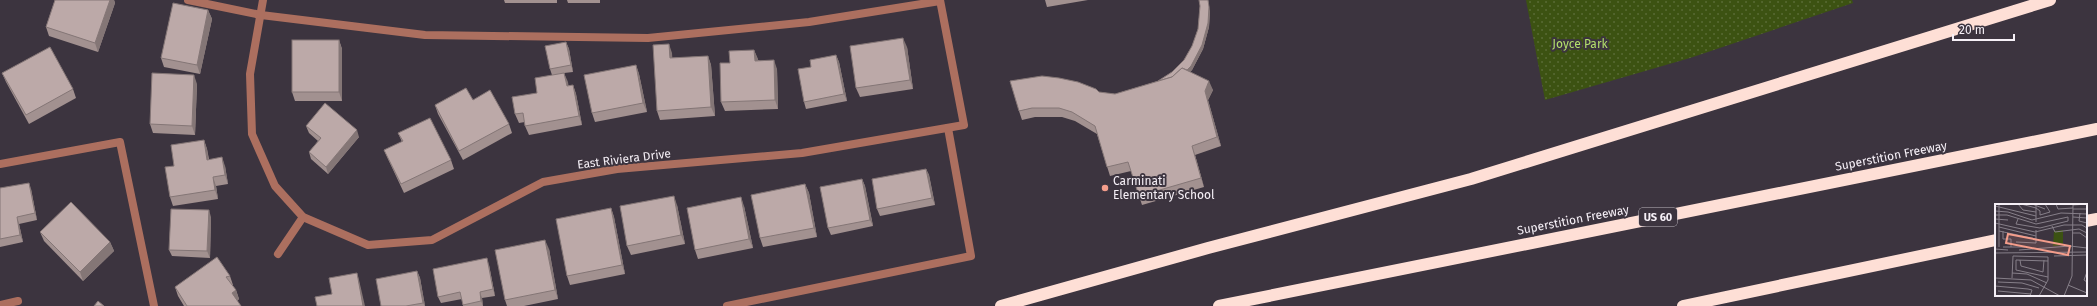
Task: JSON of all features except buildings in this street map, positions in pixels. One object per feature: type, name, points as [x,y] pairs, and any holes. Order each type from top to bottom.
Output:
[{"type":"highway","points":[[1001,306],[1208,248],[1471,179],[2050,0]]},
{"type":"highway","name":"Superstition Freeway","points":[[1219,306],[2097,129]]},
{"type":"highway","points":[[2087,221],[2097,219]]},
{"type":"highway","points":[[1683,306],[1995,240]]},
{"type":"street","points":[[188,0],[261,15],[425,35],[648,38],[809,22],[940,0]]},
{"type":"street","points":[[263,0],[250,74],[252,134],[274,186],[303,217],[278,254]]},
{"type":"street","name":"East Riviera Drive","points":[[303,217],[368,245],[432,240],[543,182],[617,169],[802,153],[964,125],[940,0]]},
{"type":"street","points":[[727,306],[971,256],[948,128]]},
{"type":"street","points":[[0,164],[120,142],[154,306]]},
{"type":"street","points":[[0,305],[18,301]]},
{"type":"green space","name":"Joyce Park","points":[[1526,0],[1852,0],[1853,3],[1690,58],[1545,100]]},
{"type":"place","name":"Carminati Elementary School","points":[[1105,188]]}]
